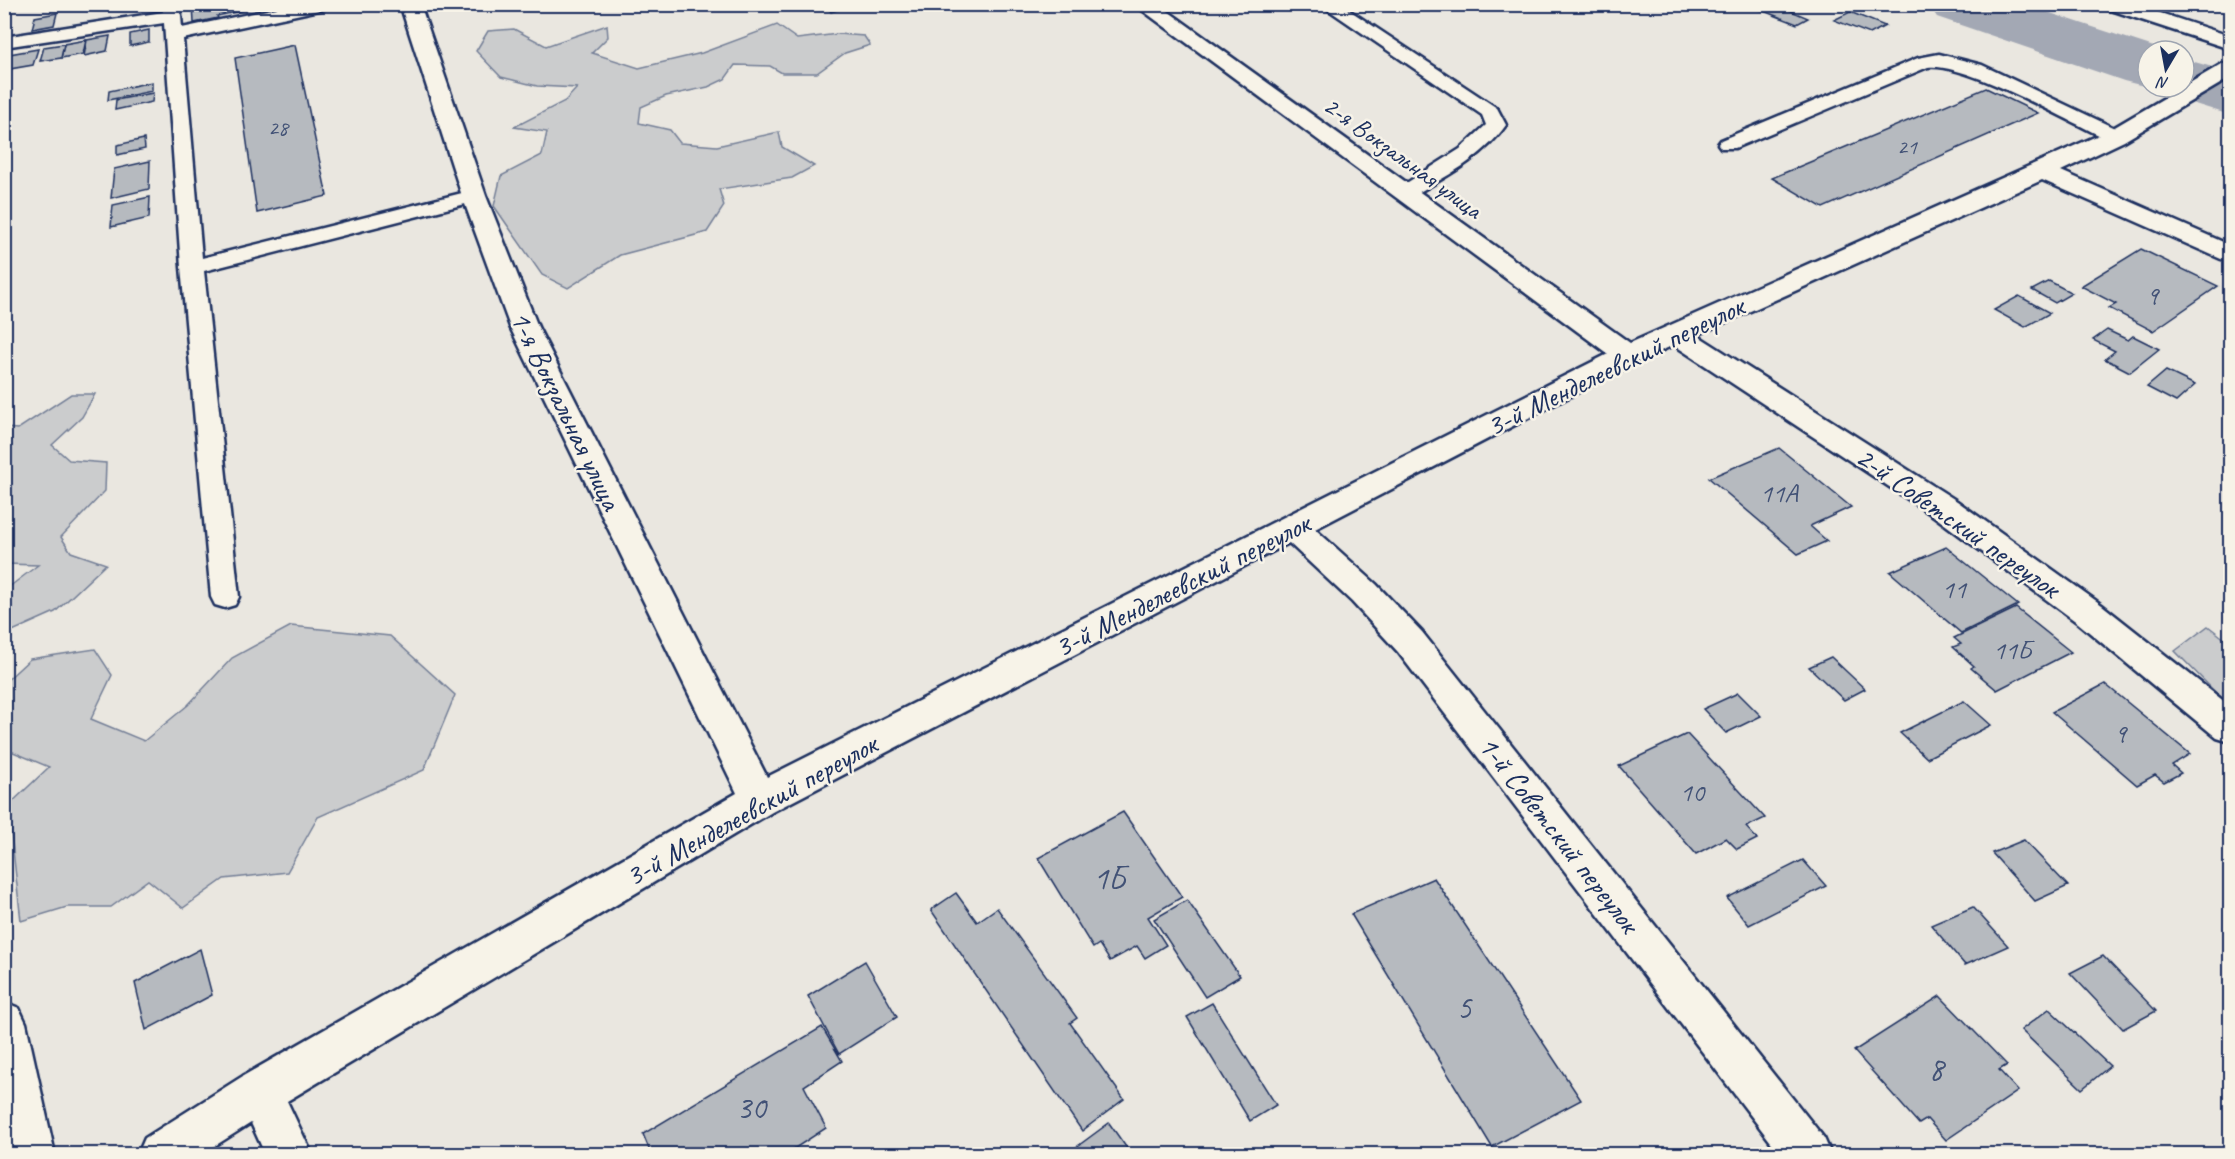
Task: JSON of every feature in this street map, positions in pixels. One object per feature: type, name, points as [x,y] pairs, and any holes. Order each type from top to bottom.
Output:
[{"type":"street","name":"1-я Вокзальная улица","points":[[410,4],[474,196],[524,327],[759,800]]},
{"type":"street","name":"2-я Вокзальная улица","points":[[1144,4],[1628,355]]},
{"type":"street","points":[[2112,4],[2230,43]]},
{"type":"street","name":"3-й Менделеевский переулок","points":[[161,1155],[259,1092],[759,800],[1628,355],[2116,136],[2230,69]]},
{"type":"street","points":[[2042,171],[2230,254]]},
{"type":"street","name":"2-й Советский переулок","points":[[1674,333],[1954,515],[2090,614],[2230,727]]},
{"type":"street","name":"1-й Советский переулок","points":[[1293,528],[1364,593],[1410,642],[1808,1155]]},
{"type":"street","points":[[4,1023],[32,1155]]},
{"type":"street","points":[[259,1092],[289,1155]]},
{"type":"lane","points":[[4,42],[172,19],[324,4]]},
{"type":"lane","points":[[1328,4],[1490,112],[1496,124],[1491,134],[1447,167],[1404,193]]},
{"type":"lane","points":[[172,19],[192,267],[225,597]]},
{"type":"lane","points":[[1728,144],[1924,62],[1939,60],[1975,69],[2116,136]]},
{"type":"lane","points":[[192,267],[474,196]]},
{"type":"shaded area","points":[[607,25],[608,37],[592,53],[639,68],[702,53],[777,25],[797,39],[838,34],[864,36],[870,45],[845,53],[817,73],[782,73],[770,66],[735,65],[725,79],[708,87],[666,96],[641,107],[639,123],[670,130],[680,143],[717,146],[779,132],[782,147],[814,166],[792,178],[719,189],[724,206],[707,232],[620,255],[568,288],[542,275],[494,206],[501,176],[542,155],[547,132],[514,127],[565,101],[577,88],[537,86],[501,77],[476,51],[488,31],[514,29],[546,46]]},
{"type":"shaded area","points":[[71,394],[95,394],[82,417],[52,445],[69,460],[106,463],[105,491],[61,537],[71,552],[106,564],[55,612],[8,633],[5,632],[5,590],[38,565],[5,564],[5,428],[18,429]]},
{"type":"shaded area","points":[[291,626],[390,636],[455,695],[424,770],[318,817],[287,872],[224,879],[183,908],[148,880],[111,907],[67,907],[21,921],[8,806],[49,767],[6,749],[5,682],[30,659],[95,649],[112,675],[91,719],[144,741],[188,705],[232,658]]},
{"type":"shaded area","points":[[2208,626],[2230,643],[2230,707],[2175,651]]},
{"type":"building","points":[[193,4],[273,4],[194,23]]},
{"type":"building","points":[[859,4],[831,12],[826,6]]},
{"type":"building","points":[[1763,4],[1775,4],[1808,18],[1797,24],[1756,8]]},
{"type":"building","points":[[1850,12],[1885,26],[1870,34],[1834,20]]},
{"type":"building","points":[[57,13],[54,25],[32,29],[35,17]]},
{"type":"building","points":[[149,30],[149,42],[130,46],[130,34]]},
{"type":"building","points":[[110,36],[107,51],[84,56],[87,40]]},
{"type":"building","points":[[86,40],[83,54],[61,58],[64,44]]},
{"type":"building","points":[[64,44],[61,58],[40,61],[44,47]]},
{"type":"building","points":[[295,45],[327,196],[257,213],[235,58]]},
{"type":"building","points":[[38,49],[33,65],[4,70],[4,55]]},
{"type":"building","points":[[152,82],[152,91],[108,100],[109,91]]},
{"type":"building","points":[[1986,88],[2038,113],[1823,208],[1772,178]]},
{"type":"building","points":[[153,93],[152,102],[115,110],[116,100]]},
{"type":"building","points":[[144,139],[145,149],[117,155],[117,145]]},
{"type":"building","points":[[150,161],[149,189],[111,198],[114,169]]},
{"type":"building","points":[[150,197],[149,218],[111,227],[113,205]]},
{"type":"building","points":[[2141,249],[2218,286],[2153,331],[2109,308],[2116,304],[2081,286]]},
{"type":"building","points":[[2049,281],[2072,293],[2055,303],[2032,290]]},
{"type":"building","points":[[2019,296],[2050,313],[2025,327],[1994,310]]},
{"type":"building","points":[[2107,330],[2128,340],[2133,336],[2159,349],[2130,372],[2105,359],[2115,351],[2093,340]]},
{"type":"building","points":[[2166,371],[2195,385],[2176,402],[2147,387]]},
{"type":"building","points":[[1779,448],[1851,507],[1810,526],[1827,541],[1798,554],[1709,478]]},
{"type":"building","points":[[1946,547],[2018,605],[1961,633],[1890,572]]},
{"type":"building","points":[[2016,608],[2071,652],[1997,690],[1971,668],[1974,666],[1953,647],[1961,644],[1954,638]]},
{"type":"building","points":[[1831,657],[1865,689],[1844,700],[1809,667]]},
{"type":"building","points":[[2105,684],[2190,754],[2172,765],[2181,773],[2164,782],[2155,775],[2137,785],[2052,712]]},
{"type":"building","points":[[1738,693],[1761,716],[1726,733],[1703,709]]},
{"type":"building","points":[[1964,701],[1991,725],[1927,758],[1900,733]]},
{"type":"building","points":[[1687,734],[1765,818],[1746,827],[1757,839],[1737,849],[1726,838],[1696,854],[1619,766]]},
{"type":"building","points":[[1123,812],[1182,897],[1148,917],[1166,945],[1145,958],[1137,946],[1110,961],[1099,944],[1093,948],[1038,858]]},
{"type":"building","points":[[2024,840],[2068,886],[2035,901],[1992,853]]},
{"type":"building","points":[[1803,860],[1826,886],[1749,925],[1727,898]]},
{"type":"building","points":[[1434,878],[1581,1100],[1492,1147],[1351,914]]},
{"type":"building","points":[[956,893],[977,922],[997,908],[1077,1018],[1070,1023],[1124,1099],[1082,1131],[931,910]]},
{"type":"building","points":[[1187,900],[1240,976],[1205,997],[1154,919]]},
{"type":"building","points":[[1973,907],[2008,946],[1965,965],[1931,925]]},
{"type":"building","points":[[200,949],[212,995],[146,1030],[135,983]]},
{"type":"building","points":[[2103,956],[2156,1011],[2123,1029],[2070,973]]},
{"type":"building","points":[[865,961],[897,1017],[839,1054],[808,996]]},
{"type":"building","points":[[1940,996],[2007,1065],[1999,1070],[2018,1091],[1946,1140],[1927,1119],[1919,1124],[1854,1051]]},
{"type":"building","points":[[1212,1003],[1276,1105],[1250,1121],[1187,1017]]},
{"type":"building","points":[[2049,1009],[2110,1066],[2082,1089],[2021,1030]]},
{"type":"building","points":[[822,1027],[842,1061],[804,1086],[826,1128],[786,1154],[651,1154],[643,1134]]},
{"type":"building","points":[[1109,1123],[1131,1154],[1067,1154]]},
{"type":"waterway","points":[[1959,4],[2136,63]]},
{"type":"waterway","points":[[2196,83],[2230,94]]}]
